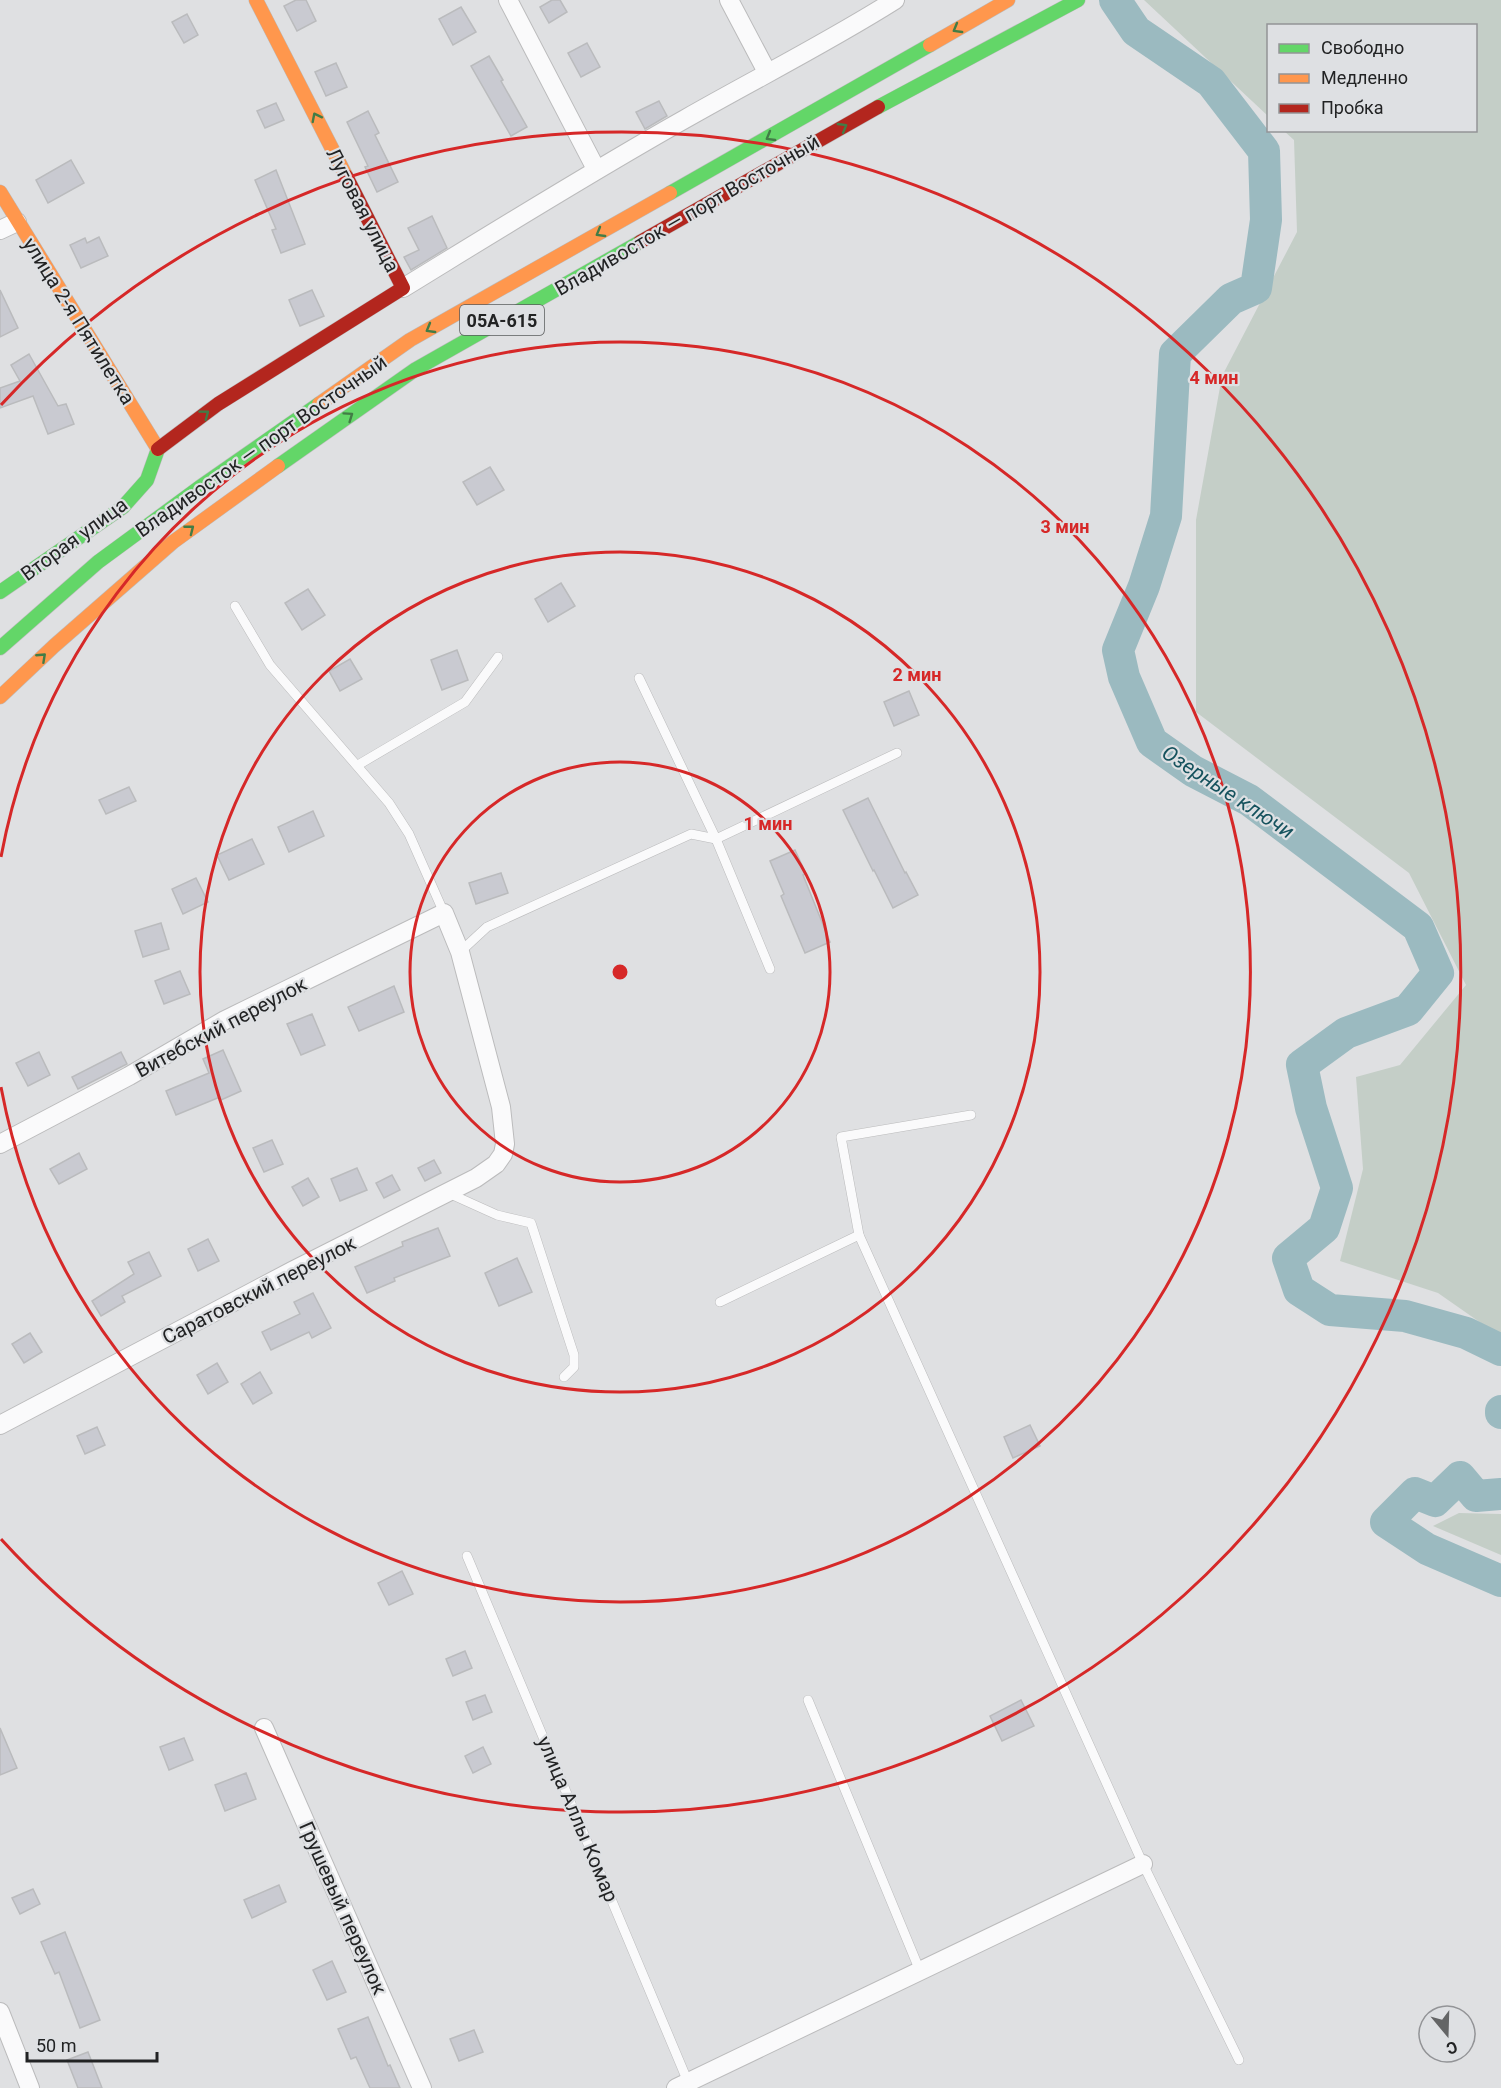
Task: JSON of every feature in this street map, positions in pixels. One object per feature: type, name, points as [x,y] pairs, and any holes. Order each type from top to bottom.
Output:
[{"type":"main road","name":"Луговая улица","points":[[158,449],[218,404],[403,288],[256,0]]},
{"type":"main road","name":"Владивосток — порт Восточный","points":[[0,648],[98,562],[200,487],[410,340],[1008,0]]},
{"type":"main road","name":"Владивосток — порт Восточный","points":[[0,697],[54,646],[173,542],[216,509],[416,369],[896,97],[1078,0]]},
{"type":"main road","name":"улица 2-я Пятилетка","points":[[0,192],[158,449]]},
{"type":"main road","name":"Вторая улица","points":[[0,592],[123,507],[147,480],[158,449]]},
{"type":"street","points":[[508,0],[597,169]]},
{"type":"street","points":[[729,0],[767,72]]},
{"type":"street","points":[[403,288],[597,169],[860,22],[895,0]]},
{"type":"street","points":[[0,230],[17,222]]},
{"type":"street","points":[[444,913],[460,952]]},
{"type":"street","name":"Витебский переулок","points":[[0,1144],[151,1064],[225,1020],[444,913]]},
{"type":"street","name":"Саратовский переулок","points":[[0,1425],[487,1172],[496,1164],[503,1154],[505,1144],[501,1107],[460,952]]},
{"type":"street","name":"Грушевый переулок","points":[[264,1728],[422,2088]]},
{"type":"street","points":[[692,2084],[1143,1863]]},
{"type":"street","points":[[0,2012],[30,2088]]},
{"type":"lane","points":[[235,606],[270,664],[389,803],[409,834],[444,913]]},
{"type":"lane","points":[[358,765],[465,702],[498,657]]},
{"type":"lane","points":[[639,678],[716,839],[770,969]]},
{"type":"lane","points":[[460,952],[487,927],[691,834],[716,839],[897,753]]},
{"type":"lane","points":[[971,1115],[841,1137],[859,1235],[1143,1863],[1239,2060]]},
{"type":"lane","points":[[446,1192],[497,1215],[531,1223],[574,1355],[574,1367],[564,1377]]},
{"type":"lane","points":[[720,1302],[859,1235]]},
{"type":"lane","name":"улица Аллы Комар","points":[[467,1556],[692,2084]]},
{"type":"lane","points":[[808,1700],[920,1971]]},
{"type":"shaded area","points":[[1144,0],[1501,0],[1501,1337],[1438,1293],[1340,1261],[1363,1169],[1356,1077],[1400,1065],[1466,985],[1409,873],[1196,712],[1196,520],[1222,376],[1297,232],[1294,140],[1285,132],[1477,132],[1477,24],[1267,24],[1267,115]]},
{"type":"shaded area","points":[[1459,1513],[1501,1514],[1501,1555],[1433,1526]]},
{"type":"building","points":[[296,0],[306,0],[316,21],[297,31],[284,6]]},
{"type":"building","points":[[552,0],[560,0],[567,12],[549,23],[540,7]]},
{"type":"building","points":[[461,7],[476,32],[453,45],[439,19]]},
{"type":"building","points":[[187,14],[198,35],[184,43],[172,22]]},
{"type":"building","points":[[587,43],[600,67],[581,77],[568,53]]},
{"type":"building","points":[[489,56],[527,127],[511,136],[471,66]]},
{"type":"building","points":[[336,63],[347,87],[326,96],[315,72]]},
{"type":"building","points":[[659,101],[667,116],[645,129],[636,112]]},
{"type":"building","points":[[276,103],[284,120],[265,128],[257,111]]},
{"type":"building","points":[[368,111],[379,133],[375,135],[398,182],[377,192],[365,167],[368,166],[347,122]]},
{"type":"building","points":[[71,160],[84,183],[48,203],[36,180]]},
{"type":"building","points":[[276,170],[305,244],[281,253],[272,230],[276,229],[255,180]]},
{"type":"building","points":[[432,216],[447,248],[411,270],[404,257],[419,250],[408,228]]},
{"type":"building","points":[[99,237],[108,256],[81,268],[70,245],[85,238],[87,243]]},
{"type":"building","points":[[0,290],[18,328],[0,337]]},
{"type":"building","points":[[312,290],[324,316],[300,326],[289,300]]},
{"type":"building","points":[[29,354],[58,406],[66,404],[74,424],[48,434],[33,396],[0,408],[0,388],[20,381],[11,365]]},
{"type":"building","points":[[490,467],[504,490],[477,505],[463,482]]},
{"type":"building","points":[[561,583],[575,606],[548,622],[535,599]]},
{"type":"building","points":[[308,589],[325,615],[302,630],[285,603]]},
{"type":"building","points":[[457,650],[468,680],[442,690],[431,660]]},
{"type":"building","points":[[350,659],[362,679],[340,691],[329,671]]},
{"type":"building","points":[[909,691],[919,715],[894,726],[884,702]]},
{"type":"building","points":[[129,787],[136,801],[106,814],[99,800]]},
{"type":"building","points":[[868,798],[918,895],[893,908],[843,810]]},
{"type":"building","points":[[313,811],[324,836],[289,852],[278,827]]},
{"type":"building","points":[[252,839],[264,864],[229,880],[217,855]]},
{"type":"building","points":[[795,850],[830,942],[805,953],[781,896],[784,894],[770,861]]},
{"type":"building","points":[[501,873],[508,893],[476,904],[469,883]]},
{"type":"building","points":[[196,878],[208,902],[183,914],[172,889]]},
{"type":"building","points":[[161,923],[169,949],[143,957],[135,931]]},
{"type":"building","points":[[180,971],[190,994],[164,1004],[155,981]]},
{"type":"building","points":[[394,986],[404,1012],[359,1031],[348,1007]]},
{"type":"building","points":[[312,1014],[325,1045],[301,1055],[287,1024]]},
{"type":"building","points":[[223,1050],[241,1091],[176,1115],[166,1091],[209,1073],[203,1059]]},
{"type":"building","points":[[39,1052],[50,1075],[28,1086],[16,1063]]},
{"type":"building","points":[[121,1052],[127,1064],[78,1089],[72,1077]]},
{"type":"building","points":[[272,1140],[283,1164],[264,1172],[253,1148]]},
{"type":"building","points":[[79,1153],[87,1169],[59,1184],[50,1169]]},
{"type":"building","points":[[434,1160],[441,1173],[425,1181],[418,1168]]},
{"type":"building","points":[[357,1168],[367,1190],[340,1201],[331,1179]]},
{"type":"building","points":[[392,1175],[400,1190],[384,1198],[376,1183]]},
{"type":"building","points":[[308,1178],[319,1197],[303,1206],[292,1187]]},
{"type":"building","points":[[438,1228],[450,1256],[394,1278],[395,1281],[367,1293],[355,1267],[403,1246],[402,1242]]},
{"type":"building","points":[[208,1239],[219,1261],[198,1271],[188,1249]]},
{"type":"building","points":[[149,1252],[161,1276],[122,1296],[125,1302],[101,1316],[92,1301],[134,1274],[128,1262]]},
{"type":"building","points":[[517,1258],[532,1292],[499,1306],[485,1273]]},
{"type":"building","points":[[313,1293],[331,1328],[312,1338],[309,1332],[271,1350],[262,1332],[300,1314],[294,1302]]},
{"type":"building","points":[[30,1333],[42,1352],[24,1363],[12,1344]]},
{"type":"building","points":[[217,1363],[228,1382],[208,1394],[197,1375]]},
{"type":"building","points":[[260,1372],[272,1393],[253,1404],[241,1384]]},
{"type":"building","points":[[1030,1425],[1040,1446],[1013,1458],[1004,1437]]},
{"type":"building","points":[[97,1427],[105,1445],[85,1454],[77,1436]]},
{"type":"building","points":[[402,1571],[413,1594],[389,1605],[378,1583]]},
{"type":"building","points":[[465,1651],[472,1668],[453,1676],[446,1659]]},
{"type":"building","points":[[485,1695],[492,1712],[473,1720],[466,1702]]},
{"type":"building","points":[[1021,1700],[1034,1726],[1002,1741],[990,1716]]},
{"type":"building","points":[[0,1728],[17,1768],[0,1775]]},
{"type":"building","points":[[184,1738],[193,1760],[169,1770],[160,1747]]},
{"type":"building","points":[[483,1747],[491,1764],[473,1773],[465,1756]]},
{"type":"building","points":[[246,1773],[256,1799],[225,1811],[215,1785]]},
{"type":"building","points":[[279,1885],[286,1902],[252,1918],[244,1900]]},
{"type":"building","points":[[33,1889],[40,1904],[20,1914],[12,1898]]},
{"type":"building","points":[[65,1932],[100,2020],[80,2028],[59,1972],[55,1974],[41,1942]]},
{"type":"building","points":[[332,1961],[346,1992],[327,2000],[313,1970]]},
{"type":"building","points":[[368,2017],[388,2066],[390,2065],[400,2088],[370,2088],[356,2057],[351,2059],[338,2029]]},
{"type":"building","points":[[474,2030],[483,2052],[459,2061],[450,2039]]},
{"type":"building","points":[[88,2052],[102,2088],[78,2088],[67,2060]]},
{"type":"waterway","name":"Озерные ключи","points":[[1115,0],[1136,31],[1211,82],[1264,151],[1266,220],[1256,288],[1231,299],[1175,354],[1166,516],[1144,586],[1118,650],[1124,677],[1152,742],[1193,771],[1249,800],[1418,927],[1438,973],[1408,1010],[1346,1033],[1302,1065],[1311,1108],[1337,1188],[1324,1228],[1288,1258],[1299,1290],[1330,1310],[1405,1316],[1466,1333],[1501,1350]]},
{"type":"waterway","name":"Озерные ключи","points":[[1501,1494],[1476,1496],[1460,1477],[1435,1501],[1415,1493],[1386,1522],[1427,1549],[1501,1581]]},
{"type":"traffic: fast","points":[[878,107],[1078,0]]},
{"type":"traffic: fast","points":[[670,193],[930,45]]},
{"type":"traffic: fast","points":[[278,466],[416,369],[640,242]]},
{"type":"traffic: fast","points":[[0,648],[98,562],[319,404]]},
{"type":"traffic: fast","points":[[0,592],[123,507],[147,480],[158,449]]},
{"type":"traffic: slow","points":[[256,0],[346,176]]},
{"type":"traffic: slow","points":[[930,45],[1008,0]]},
{"type":"traffic: slow","points":[[0,192],[158,449]]},
{"type":"traffic: slow","points":[[319,404],[410,340],[670,193]]},
{"type":"traffic: slow","points":[[0,697],[54,646],[173,542],[278,466]]},
{"type":"traffic: jam","points":[[640,242],[878,107]]},
{"type":"traffic: jam","points":[[158,449],[218,404],[403,288],[346,176]]}]
